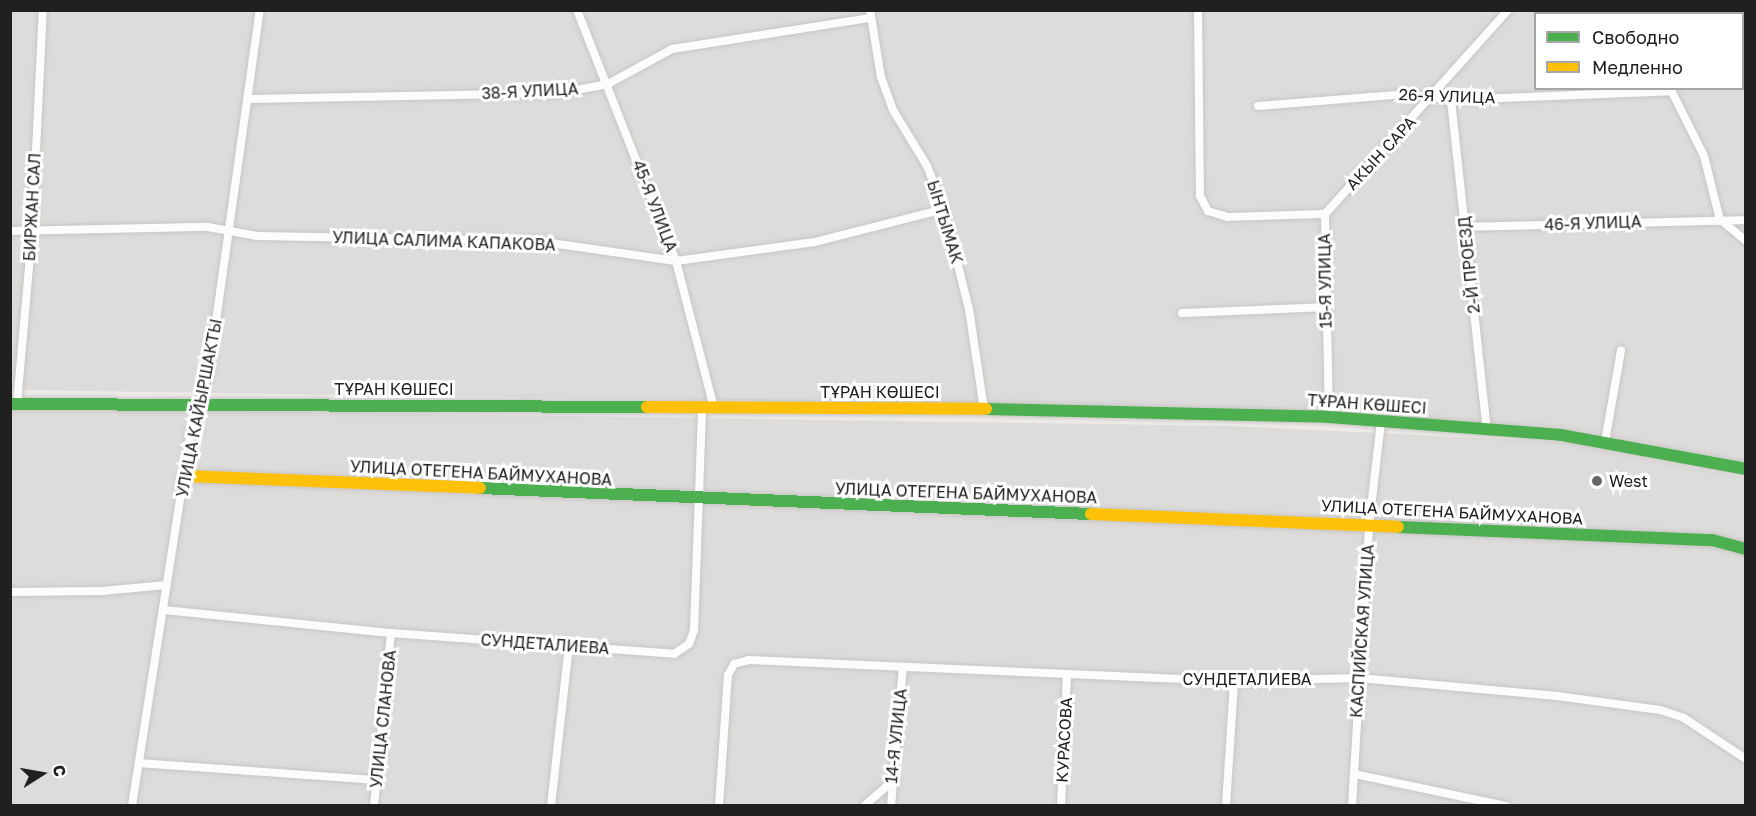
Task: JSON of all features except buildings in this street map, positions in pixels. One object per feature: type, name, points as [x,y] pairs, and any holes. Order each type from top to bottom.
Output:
[{"type":"street","name":"БИРЖАН САЛ","points":[[14,404],[32,232],[43,10]]},
{"type":"street","name":"УЛИЦА КАЙЫРШАКТЫ","points":[[132,806],[191,430],[201,404],[230,232],[250,99],[260,10]]},
{"type":"street","name":"45-Я УЛИЦА","points":[[577,10],[676,261],[708,408]]},
{"type":"street","name":"15-Я УЛИЦА","points":[[1198,10],[1200,196],[1208,211],[1228,217],[1325,214],[1324,307],[1329,417]]},
{"type":"street","name":"АКЫН САРА","points":[[1325,214],[1508,10]]},
{"type":"street","name":"38-Я УЛИЦА","points":[[250,99],[561,93],[608,84],[672,49],[871,14]]},
{"type":"street","name":"ЫНТЫМАК","points":[[871,14],[881,77],[893,110],[927,166],[944,209],[969,309],[984,409]]},
{"type":"street","name":"26-Я УЛИЦА","points":[[1258,106],[1406,93],[1434,95],[1451,100],[1671,90]]},
{"type":"street","points":[[1671,90],[1704,156],[1720,220],[1746,241]]},
{"type":"street","name":"2-Й ПРОЕЗД","points":[[1451,100],[1487,429]]},
{"type":"street","name":"УЛИЦА САЛИМА КАПАКОВА","points":[[10,231],[208,227],[257,236],[537,241],[676,261],[815,242],[944,209]]},
{"type":"street","name":"46-Я УЛИЦА","points":[[1465,227],[1746,220]]},
{"type":"street","points":[[1182,313],[1324,307]]},
{"type":"street","points":[[1605,442],[1621,350]]},
{"type":"street","name":"ТҰРАН КӨШЕСІ","points":[[14,404],[984,409],[1329,417],[1487,429],[1605,442],[1746,469]]},
{"type":"street","name":"СУНДЕТАЛИЕВА","points":[[163,610],[391,633],[674,654],[689,644],[694,630],[699,500],[708,408]]},
{"type":"street","name":"КАСПИЙСКАЯ УЛИЦА","points":[[1352,806],[1369,525],[1381,422]]},
{"type":"street","name":"УЛИЦА ОТЕГЕНА БАЙМУХАНОВА","points":[[184,476],[699,500],[1712,540],[1746,549]]},
{"type":"street","points":[[10,592],[102,591],[167,585]]},
{"type":"street","name":"УЛИЦА СЛАНОВА","points":[[374,806],[391,633]]},
{"type":"street","points":[[551,806],[569,646]]},
{"type":"street","name":"СУНДЕТАЛИЕВА","points":[[719,806],[728,675],[734,664],[749,660],[1233,681],[1359,678],[1660,710],[1684,718],[1746,759]]},
{"type":"street","name":"14-Я УЛИЦА","points":[[891,806],[891,783],[903,667]]},
{"type":"street","name":"КУРАСОВА","points":[[1061,806],[1067,674]]},
{"type":"street","points":[[1226,806],[1233,681]]},
{"type":"street","points":[[139,763],[376,780]]},
{"type":"street","points":[[1354,774],[1506,806]]},
{"type":"street","points":[[864,806],[891,783]]},
{"type":"shaded area","points":[[11,11],[1745,11],[1745,462],[1562,427],[1205,407],[11,390]]},
{"type":"shaded area","points":[[11,408],[1232,426],[1560,442],[1745,478],[1745,805],[11,806]]},
{"type":"traffic: fast","points":[[10,404],[647,407]]},
{"type":"traffic: fast","points":[[986,409],[1329,417],[1561,435],[1746,469]]},
{"type":"traffic: fast","points":[[480,488],[1091,514]]},
{"type":"traffic: fast","points":[[1398,527],[1712,540],[1746,549]]},
{"type":"traffic: slow","points":[[647,407],[986,409]]},
{"type":"traffic: slow","points":[[184,476],[480,488]]},
{"type":"traffic: slow","points":[[1091,514],[1398,527]]},
{"type":"place","name":"West","points":[[1597,481]]}]
